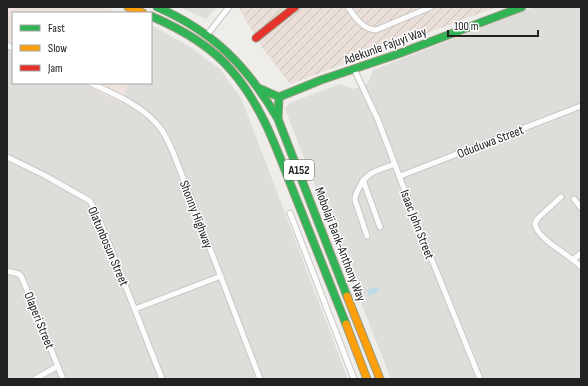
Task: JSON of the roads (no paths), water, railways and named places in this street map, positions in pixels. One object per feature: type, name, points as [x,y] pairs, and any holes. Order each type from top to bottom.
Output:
[{"type":"main road","points":[[128,7],[140,12]]},
{"type":"main road","name":"Mobolaji Bank-Anthony Way","points":[[157,7],[184,20],[207,35],[236,59],[261,89],[278,119],[380,379]]},
{"type":"main road","points":[[256,38],[295,7]]},
{"type":"main road","name":"Adekunle Fajuyi Way","points":[[279,97],[321,80],[398,54],[522,7]]},
{"type":"main road","name":"Mobolaji Bank-Anthony Way","points":[[152,16],[182,31],[204,45],[221,59],[241,82],[257,104],[301,209],[367,379]]},
{"type":"main road","points":[[261,89],[279,97],[278,119]]},
{"type":"main road","points":[[301,209],[312,204]]},
{"type":"street","points":[[207,35],[229,7]]},
{"type":"street","points":[[348,7],[360,23],[371,30],[376,30],[431,7]]},
{"type":"street","name":"Isaac John Street","points":[[354,69],[378,120],[417,223],[480,379]]},
{"type":"street","name":"Shonny Highway","points":[[92,84],[135,105],[155,121],[162,130],[222,276],[260,379]]},
{"type":"street","name":"Oduduwa Street","points":[[400,176],[581,106]]},
{"type":"street","name":"Olatunbosun Street","points":[[7,157],[44,175],[90,202],[95,208],[162,379]]},
{"type":"street","points":[[367,236],[355,196],[363,180],[372,173],[395,164]]},
{"type":"street","points":[[363,180],[380,227]]},
{"type":"street","points":[[561,197],[538,218],[535,226],[540,234],[574,259],[581,267]]},
{"type":"street","points":[[574,199],[581,208]]},
{"type":"street","points":[[290,213],[354,379]]},
{"type":"street","points":[[574,259],[581,253]]},
{"type":"street","name":"Olaperi Street","points":[[7,271],[19,274],[22,278],[63,379]]},
{"type":"street","points":[[135,309],[222,276]]},
{"type":"street","points":[[36,379],[58,366]]},
{"type":"water","points":[[379,287],[379,291],[369,296],[367,290]]}]
